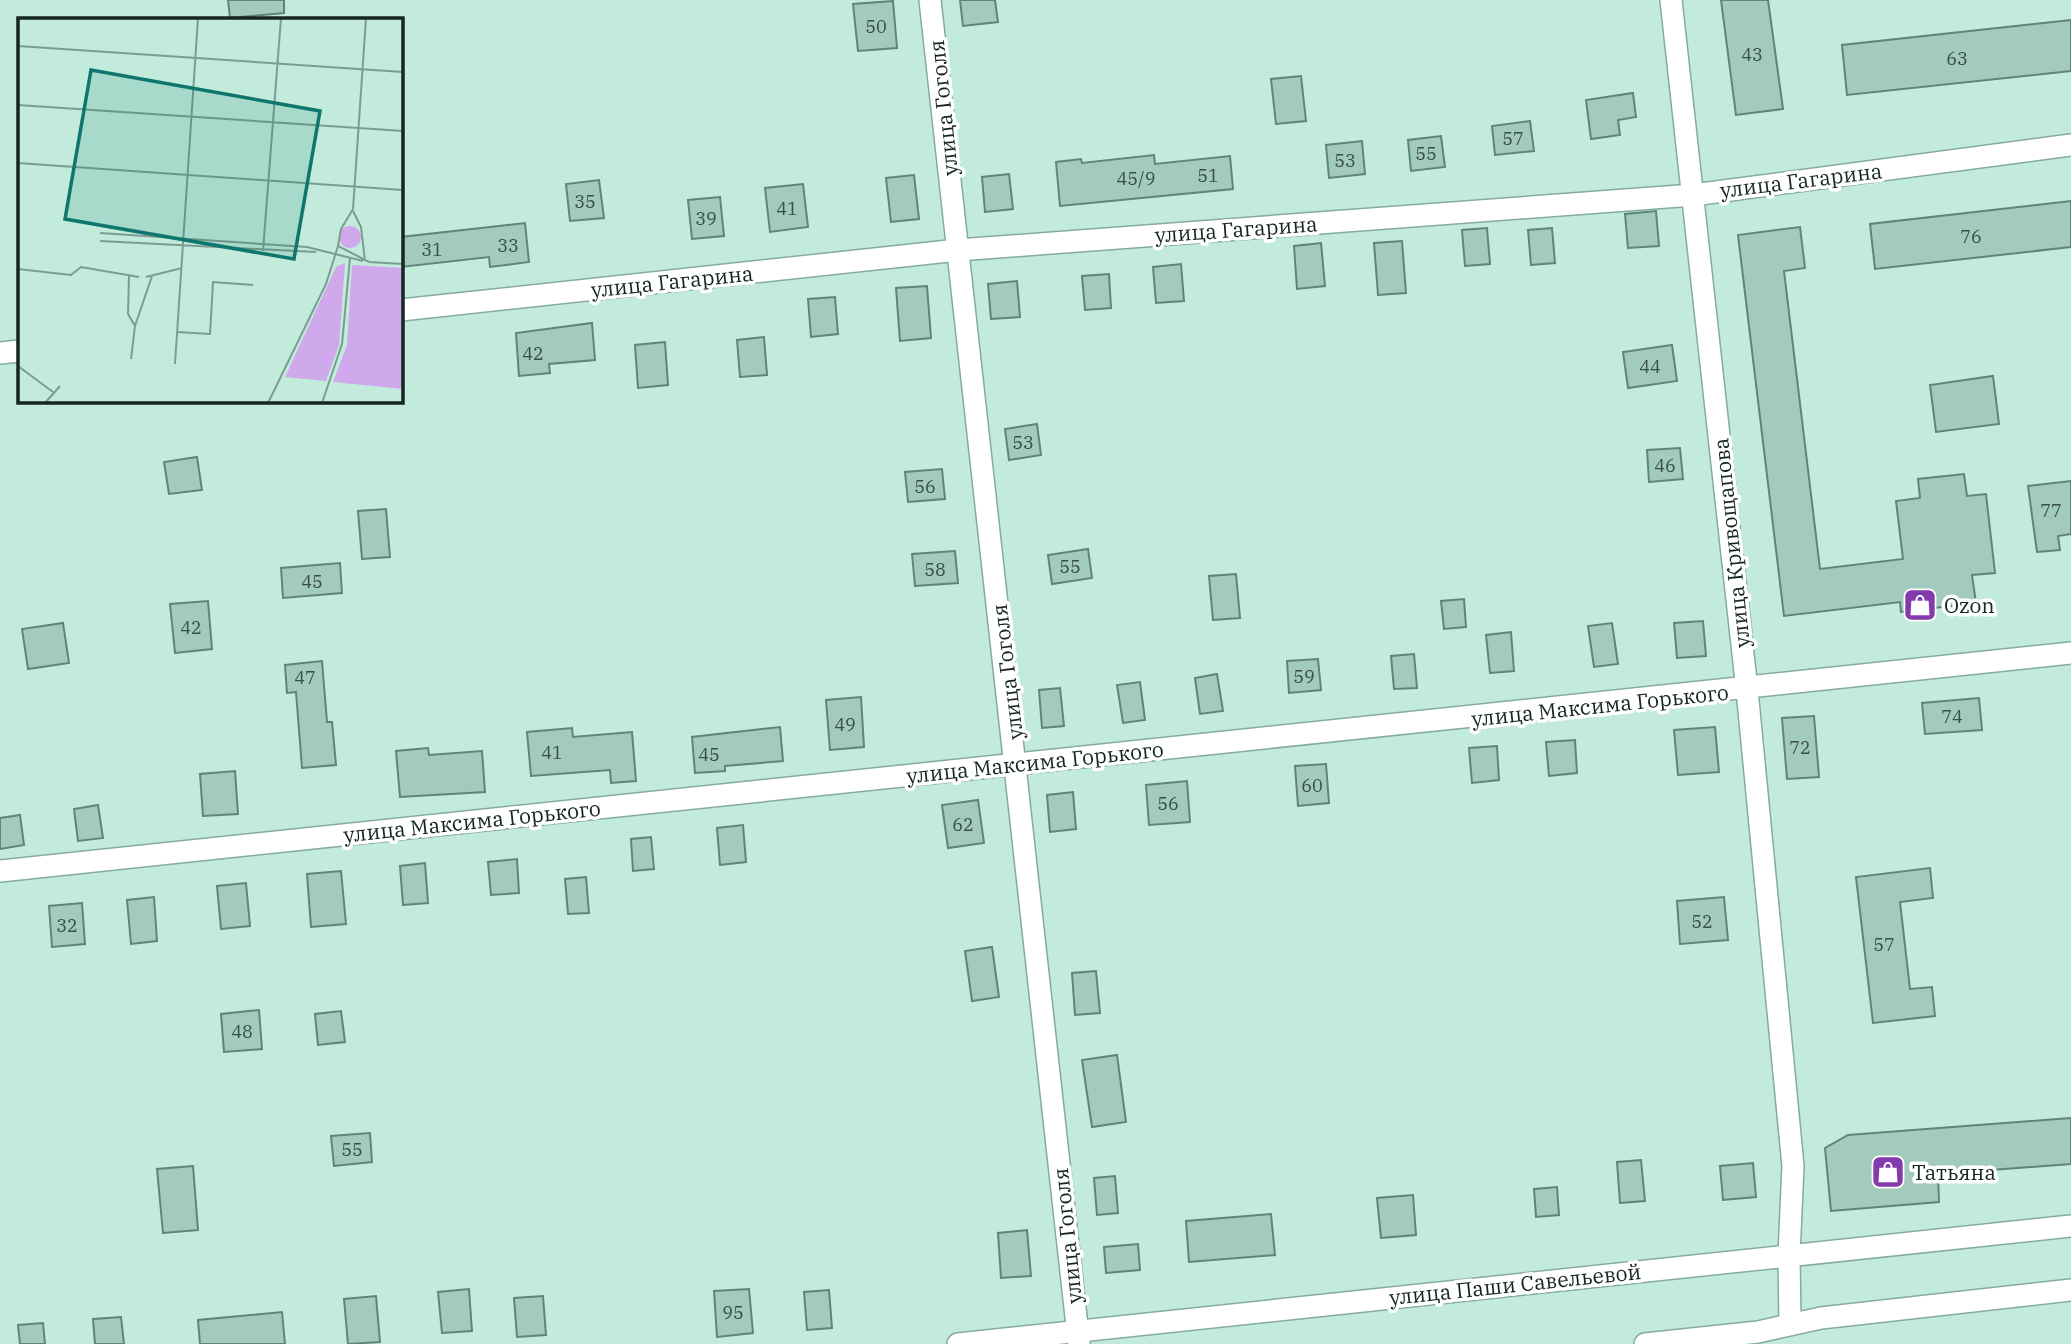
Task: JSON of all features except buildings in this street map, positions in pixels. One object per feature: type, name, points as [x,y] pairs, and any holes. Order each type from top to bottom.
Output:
[{"type":"street","name":"улица Гоголя","points":[[930,0],[1017,763],[1078,1337]]},
{"type":"street","name":"улица Кривощапова","points":[[1671,0],[1747,690],[1793,1166],[1788,1255],[1790,1324]]},
{"type":"street","name":"улица Гагарина","points":[[402,310],[958,250],[1693,195],[2071,145]]},
{"type":"street","points":[[0,353],[18,351]]},
{"type":"street","name":"улица Максима Горького","points":[[0,871],[1017,763],[1747,690],[2071,653]]},
{"type":"street","name":"улица Паши Савельевой","points":[[958,1344],[1078,1337],[1788,1255],[2071,1226]]},
{"type":"street","points":[[1646,1344],[1758,1332],[1821,1318],[2071,1290]]},
{"type":"place","name":"Ozon","points":[[1920,605]]},
{"type":"place","name":"Татьяна","points":[[1888,1172]]}]
